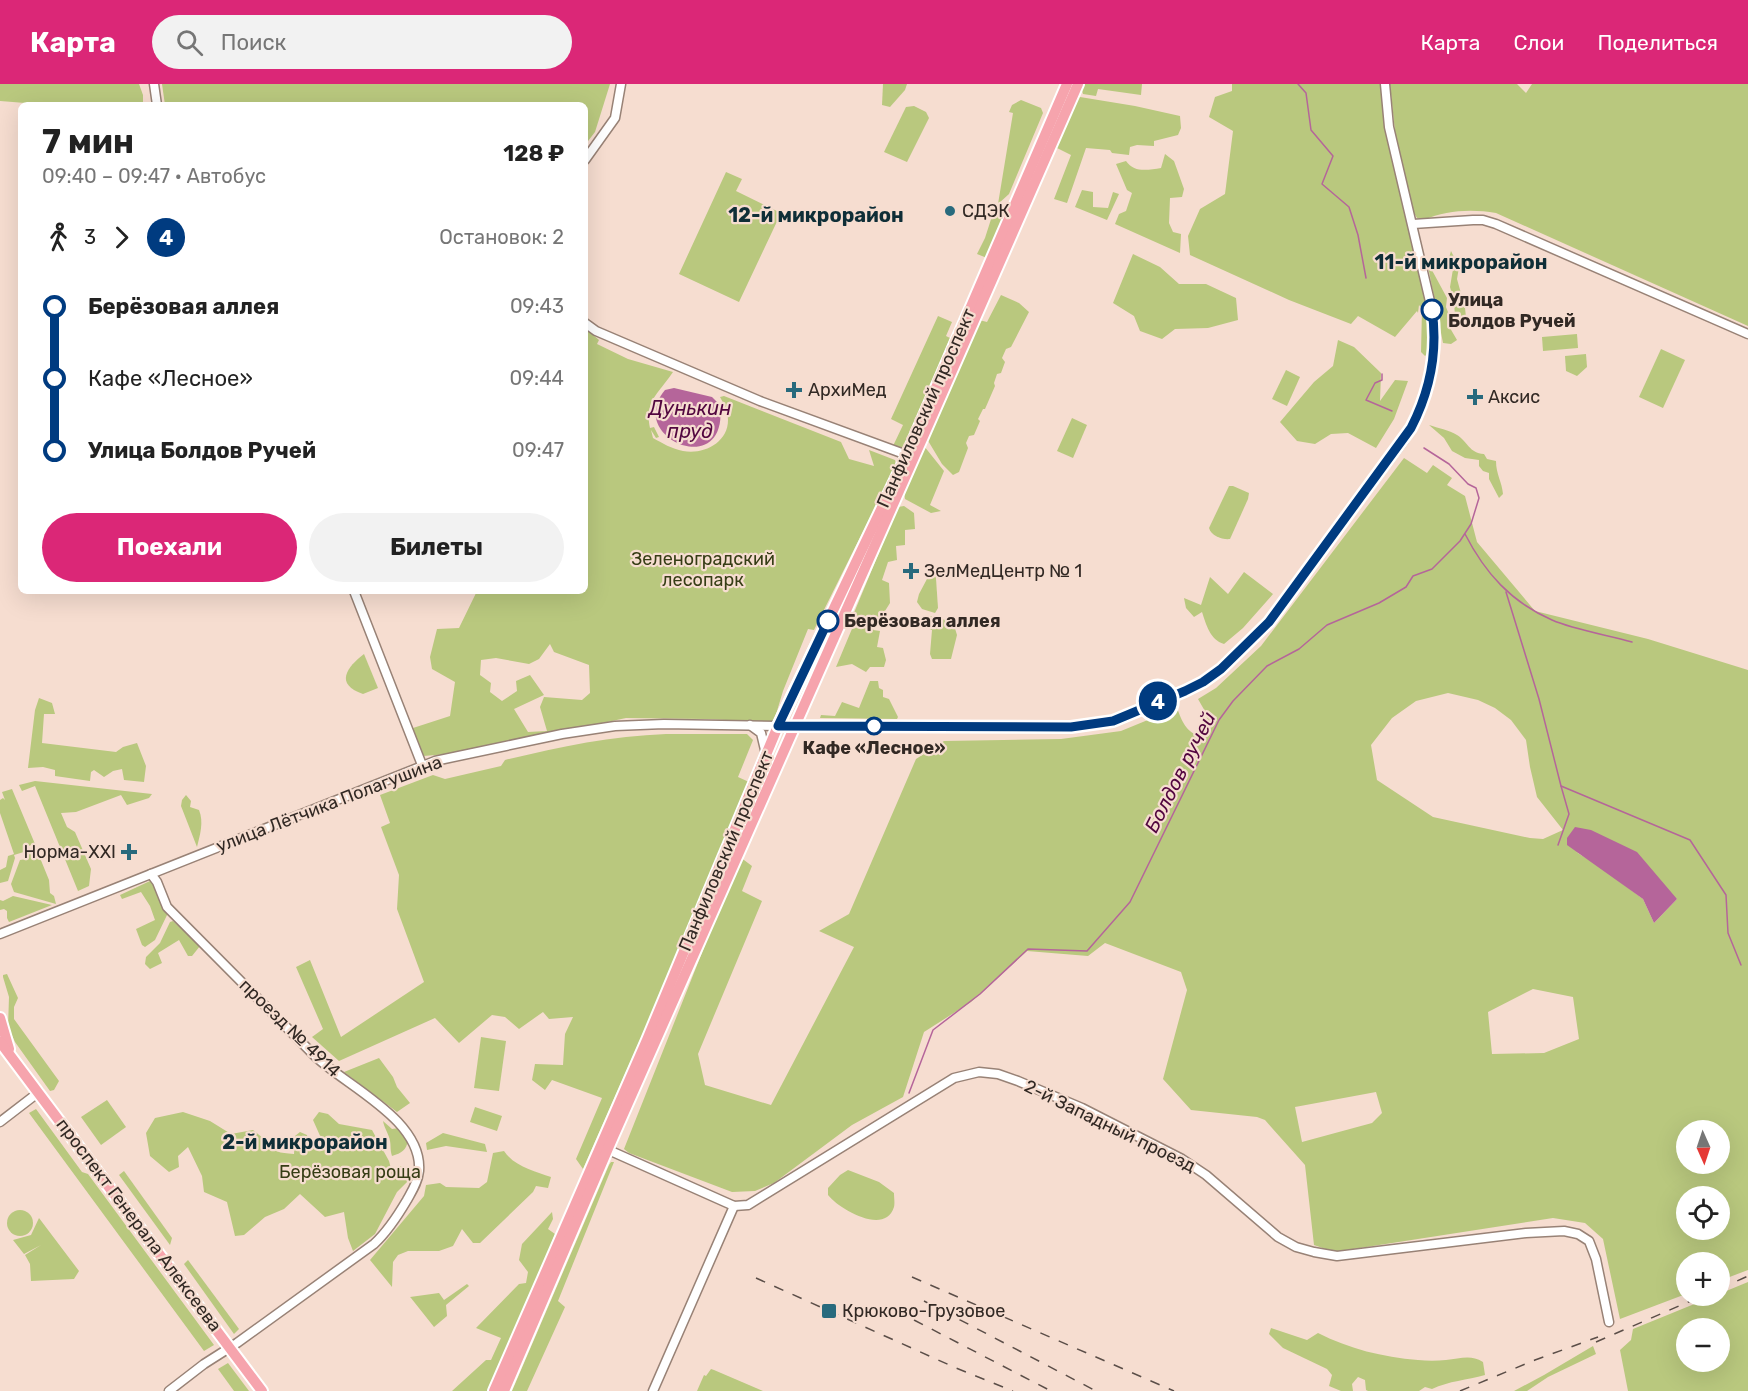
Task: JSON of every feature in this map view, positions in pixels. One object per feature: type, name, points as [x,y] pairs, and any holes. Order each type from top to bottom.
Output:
[{"type":"main road","name":"Панфиловский проспект","points":[[504,1391],[778,726],[907,455],[1067,84]]},
{"type":"main road","name":"Панфиловский проспект","points":[[494,1391],[918,449],[1078,84]]},
{"type":"main road","points":[[778,726],[794,726]]},
{"type":"main road","points":[[0,1018],[5,1040],[14,1061]]},
{"type":"main road","name":"проспект Генерала Алексеева","points":[[0,1042],[262,1391]]},
{"type":"street","points":[[154,84],[157,102]]},
{"type":"street","points":[[588,156],[615,118],[621,84]]},
{"type":"street","points":[[794,726],[1013,728],[1086,726],[1113,721],[1203,682],[1221,669],[1269,622],[1393,455],[1419,412],[1432,364],[1434,329],[1428,290],[1389,127],[1385,84]]},
{"type":"street","points":[[1413,224],[1473,220],[1496,224],[1748,334]]},
{"type":"street","points":[[588,325],[596,331],[760,401],[907,455]]},
{"type":"street","points":[[355,594],[422,765]]},
{"type":"street","name":"улица Лётчика Полагушина","points":[[0,934],[422,765],[592,728],[664,724],[778,726]]},
{"type":"street","points":[[750,725],[761,734],[766,754]]},
{"type":"street","name":"проезд № 4914","points":[[151,874],[157,882],[167,907],[315,1056],[399,1123],[413,1144],[419,1164],[413,1189],[382,1237],[169,1391]]},
{"type":"street","name":"2-й Западный проезд","points":[[734,1206],[755,1203],[928,1092],[954,1078],[979,1072],[998,1074],[1018,1080],[1082,1108],[1182,1159],[1206,1175],[1278,1237],[1305,1250],[1337,1256],[1526,1233],[1564,1231],[1578,1234],[1588,1241],[1596,1259],[1609,1322]]},
{"type":"street","points":[[0,1122],[39,1092]]},
{"type":"street","points":[[604,1148],[734,1206],[653,1391]]},
{"type":"green space","points":[[0,84],[139,84],[143,95],[143,102],[0,101]]},
{"type":"green space","points":[[162,84],[610,84],[595,132],[588,141],[588,102],[165,102]]},
{"type":"green space","points":[[883,84],[907,84],[905,90],[890,107],[882,105]]},
{"type":"green space","points":[[1082,84],[1142,84],[1141,95],[1098,89],[1096,96],[1083,94]]},
{"type":"green space","points":[[1232,84],[1382,84],[1429,317],[1430,351],[1425,356],[1421,352],[1422,309],[1419,305],[1418,313],[1417,311],[1395,337],[1358,316],[1351,324],[1289,300],[1190,255],[1188,236],[1200,209],[1225,194],[1233,131],[1209,117],[1215,97],[1232,91]]},
{"type":"green space","points":[[1390,84],[1517,84],[1526,93],[1532,84],[1748,84],[1748,326],[1496,213],[1459,211],[1424,220],[1417,218],[1396,141]]},
{"type":"green space","points":[[1080,97],[1180,116],[1181,128],[1178,135],[1154,141],[1154,146],[1130,147],[1129,155],[1112,153],[1110,150],[1086,148],[1067,203],[1054,199],[1071,155],[1055,147],[1074,100]]},
{"type":"green space","points":[[1021,100],[1041,108],[1043,113],[1009,194],[998,204],[1013,113],[1009,112],[1012,105]]},
{"type":"green space","points":[[914,106],[926,112],[929,118],[907,162],[884,152],[906,107]]},
{"type":"green space","points":[[1165,154],[1174,161],[1184,189],[1182,197],[1170,198],[1169,223],[1173,232],[1181,234],[1180,253],[1115,224],[1119,214],[1126,211],[1132,193],[1127,190],[1116,164],[1126,161],[1137,169],[1161,168]]},
{"type":"green space","points":[[726,172],[742,179],[736,191],[781,213],[739,302],[679,274]]},
{"type":"green space","points":[[1082,190],[1093,192],[1093,207],[1108,208],[1113,192],[1119,194],[1107,220],[1075,207]]},
{"type":"green space","points":[[993,213],[1000,216],[1003,221],[987,258],[977,254]]},
{"type":"green space","points":[[1451,251],[1459,267],[1457,279],[1465,308],[1464,323],[1455,317],[1450,287],[1453,269],[1449,258]]},
{"type":"green space","points":[[1133,254],[1160,267],[1179,284],[1206,284],[1236,298],[1238,320],[1208,328],[1175,329],[1162,339],[1140,331],[1134,316],[1113,303]]},
{"type":"green space","points":[[1427,261],[1447,298],[1446,307],[1453,325],[1450,328],[1457,340],[1451,344],[1443,343]]},
{"type":"green space","points":[[1001,295],[1019,303],[1029,312],[1011,347],[1006,349],[1002,358],[1005,362],[1001,373],[997,374],[995,386],[978,419],[980,421],[974,435],[969,436],[966,443],[968,448],[959,472],[953,475],[942,464],[927,439],[979,320],[987,322]]},
{"type":"green space","points":[[938,316],[952,322],[946,336],[950,338],[905,446],[900,449],[893,446],[903,425],[891,419]]},
{"type":"green space","name":"Зеленоградский лесопарк","points":[[588,331],[599,340],[597,344],[628,359],[673,372],[654,397],[649,411],[650,428],[654,427],[659,437],[656,438],[651,430],[653,438],[671,447],[691,452],[706,449],[719,441],[727,428],[728,420],[727,411],[720,397],[724,396],[841,442],[849,459],[874,466],[869,450],[895,460],[896,465],[814,630],[808,629],[783,691],[774,721],[626,718],[462,753],[423,756],[413,728],[450,716],[455,682],[432,669],[430,657],[437,629],[459,628],[476,594],[588,594]],"holes":[[[550,644],[554,652],[589,665],[590,693],[582,700],[544,697],[540,707],[547,731],[528,732],[514,709],[544,695],[530,675],[516,681],[517,691],[502,701],[490,692],[491,683],[480,675],[481,660],[496,658],[529,664],[539,659]]]},
{"type":"green space","points":[[1577,334],[1578,348],[1543,351],[1542,337]]},
{"type":"green space","points":[[1338,340],[1354,347],[1381,373],[1380,401],[1395,380],[1408,381],[1394,419],[1376,448],[1348,433],[1331,434],[1315,444],[1297,441],[1280,422],[1314,382],[1333,366]]},
{"type":"green space","points":[[1661,349],[1685,360],[1663,408],[1639,397]]},
{"type":"green space","points":[[1586,354],[1587,367],[1577,376],[1566,371],[1565,356]]},
{"type":"green space","points":[[1286,370],[1300,377],[1287,406],[1272,399]]},
{"type":"green space","points":[[1072,418],[1087,425],[1073,458],[1057,451]]},
{"type":"green space","points":[[1429,425],[1454,433],[1475,452],[1496,461],[1503,494],[1499,498],[1489,479],[1489,473],[1483,471],[1479,466],[1479,460],[1465,458],[1452,451],[1444,438]]},
{"type":"green space","points":[[924,446],[944,471],[930,505],[941,511],[931,513],[905,499],[904,492]]},
{"type":"green space","points":[[1404,458],[1427,473],[1433,465],[1452,478],[1447,485],[1465,496],[1477,542],[1535,611],[1648,639],[1748,670],[1748,1270],[1730,1277],[1730,1252],[1676,1252],[1676,1298],[1620,1319],[1603,1239],[1585,1223],[1553,1218],[1334,1252],[1314,1245],[1305,1165],[1265,1120],[1257,1117],[1191,1110],[1163,1079],[1187,990],[1181,972],[1105,943],[1088,956],[1027,951],[971,1002],[924,1032],[903,1097],[852,1125],[774,1183],[755,1191],[732,1192],[629,1153],[624,1149],[740,857],[752,866],[742,891],[762,901],[698,1054],[705,1085],[771,1105],[854,947],[819,931],[849,914],[916,759],[944,741],[1061,739],[1121,731],[1177,708],[1188,729],[1201,736],[1208,725],[1206,713],[1198,699],[1216,688],[1261,646]],"holes":[[[1448,693],[1478,700],[1495,708],[1511,720],[1526,740],[1537,797],[1563,830],[1543,839],[1530,838],[1433,817],[1377,780],[1371,745],[1392,718],[1416,701]],[[1576,852],[1677,899],[1654,923],[1643,899]],[[1533,989],[1573,997],[1579,1039],[1544,1053],[1492,1054],[1488,1012]],[[1376,1092],[1382,1113],[1372,1123],[1302,1142],[1295,1107]]]},
{"type":"green space","points":[[1229,486],[1249,493],[1230,539],[1227,539],[1215,535],[1209,528]]},
{"type":"green space","points":[[904,506],[914,513],[915,529],[905,530],[905,545],[896,546],[897,560],[888,562],[882,580],[889,583],[890,603],[873,630],[880,631],[877,647],[883,648],[886,660],[884,667],[870,667],[866,672],[852,664],[836,667],[854,624],[851,620],[898,507]]},
{"type":"green space","points":[[935,564],[938,608],[935,613],[922,609],[917,602]]},
{"type":"green space","points":[[1244,572],[1273,594],[1243,628],[1224,644],[1212,635],[1202,612],[1194,617],[1186,608],[1184,598],[1201,605],[1210,577],[1228,594]]},
{"type":"green space","points":[[930,616],[953,622],[957,635],[951,659],[932,659],[930,654],[932,630],[927,628],[925,618]]},
{"type":"green space","points":[[364,654],[378,688],[363,694],[349,685],[346,675],[353,664]]},
{"type":"green space","points":[[870,681],[878,681],[879,688],[883,690],[883,697],[889,699],[897,719],[820,718],[821,715],[835,716],[842,702],[859,708]]},
{"type":"green space","points":[[39,698],[52,703],[55,714],[44,714],[42,743],[116,752],[123,747],[137,743],[146,766],[144,782],[124,780],[122,769],[113,771],[104,777],[94,770],[91,772],[90,781],[55,776],[55,770],[43,767],[28,768],[35,710]]},
{"type":"green space","points":[[666,734],[747,734],[753,740],[738,777],[749,782],[658,999],[583,1169],[576,1159],[602,1098],[552,1080],[545,1090],[532,1080],[535,1064],[563,1065],[565,1034],[573,1017],[549,1019],[543,1012],[519,1029],[505,1017],[492,1015],[459,1043],[435,1018],[339,1061],[312,1037],[323,1029],[296,967],[310,960],[341,1037],[424,982],[397,909],[399,875],[381,827],[390,823],[380,795],[433,775],[445,779],[501,766],[505,760],[545,751],[605,740]]},
{"type":"green space","points":[[35,781],[152,794],[149,798],[127,805],[121,795],[76,812],[61,813],[67,827],[75,832],[91,869],[89,886],[78,891],[35,786],[22,791],[19,785]]},
{"type":"green space","points":[[12,789],[35,844],[25,847],[27,851],[14,855],[8,881],[0,883],[0,870],[6,867],[8,856],[14,854],[0,813],[0,800],[3,798],[5,800],[2,792]]},
{"type":"green space","points":[[186,795],[191,801],[190,807],[199,810],[201,819],[197,847],[181,806]]},
{"type":"green space","points":[[38,853],[49,880],[50,893],[54,896],[56,904],[14,892],[11,884],[20,860],[27,859],[28,854]]},
{"type":"green space","points":[[150,881],[168,913],[155,940],[145,947],[136,929],[155,920],[150,906],[141,892],[122,899],[120,895]]},
{"type":"green space","points":[[13,896],[52,905],[9,922],[7,911],[0,910],[0,900],[3,901]]},
{"type":"green space","points":[[173,921],[200,946],[192,956],[188,956],[179,940],[158,953],[162,963],[150,969],[145,964],[146,957],[160,943],[170,922]]},
{"type":"green space","points":[[7,974],[18,998],[14,1007],[14,1019],[59,1081],[54,1090],[50,1091],[15,1042],[8,1027],[9,997],[3,977]]},
{"type":"green space","points":[[481,1037],[506,1041],[499,1091],[474,1088]]},
{"type":"green space","points":[[379,1058],[410,1103],[397,1112],[344,1072]]},
{"type":"green space","points":[[107,1100],[126,1127],[101,1145],[81,1117]]},
{"type":"green space","points":[[475,1107],[502,1116],[497,1131],[470,1122]]},
{"type":"green space","points":[[36,1109],[82,1172],[88,1174],[214,1345],[204,1351],[29,1113]]},
{"type":"green space","name":"Берёзовая роща","points":[[183,1112],[210,1121],[231,1134],[253,1130],[277,1152],[294,1154],[295,1136],[300,1132],[307,1135],[309,1145],[317,1145],[321,1138],[313,1120],[319,1112],[328,1114],[339,1124],[372,1130],[389,1161],[393,1176],[398,1174],[396,1172],[400,1166],[408,1168],[411,1178],[397,1192],[375,1234],[353,1251],[348,1238],[344,1212],[325,1217],[300,1194],[284,1209],[265,1217],[244,1235],[235,1236],[227,1202],[204,1192],[202,1176],[188,1147],[178,1156],[179,1167],[169,1172],[150,1156],[146,1133],[155,1118]]},
{"type":"green space","points":[[383,1121],[392,1129],[399,1128],[408,1141],[403,1151],[398,1154],[392,1156]]},
{"type":"green space","points":[[443,1133],[485,1144],[487,1152],[446,1146],[427,1150],[426,1143]]},
{"type":"green space","points":[[504,1151],[519,1165],[551,1177],[548,1188],[536,1186],[533,1192],[480,1243],[473,1243],[462,1229],[453,1246],[439,1251],[408,1251],[398,1255],[393,1262],[392,1287],[370,1260],[424,1196],[426,1185],[440,1183],[446,1187],[479,1188],[487,1182],[493,1153]]},
{"type":"green space","points":[[614,1162],[558,1301],[565,1307],[527,1391],[512,1391],[609,1165]]},
{"type":"green space","points":[[848,1170],[879,1182],[894,1193],[894,1207],[889,1215],[872,1220],[862,1217],[851,1213],[828,1195],[828,1188]]},
{"type":"green space","points":[[124,1171],[172,1238],[170,1245],[119,1175]]},
{"type":"green space","points":[[20,1210],[29,1214],[33,1223],[29,1232],[20,1236],[11,1232],[7,1223],[11,1214]]},
{"type":"green space","points":[[552,1212],[553,1219],[548,1229],[555,1234],[487,1391],[452,1391],[486,1360],[491,1360],[501,1338],[476,1328],[519,1284],[526,1283],[528,1272],[519,1260],[522,1244]]},
{"type":"green space","points":[[39,1218],[79,1271],[74,1279],[31,1281],[30,1264],[25,1255],[41,1245],[24,1254],[13,1240],[31,1235]]},
{"type":"green space","points":[[188,1260],[239,1329],[234,1334],[184,1264]]},
{"type":"green space","points":[[1748,1282],[1748,1391],[1628,1391],[1620,1350],[1631,1340],[1633,1329],[1689,1306],[1730,1306],[1730,1289]]},
{"type":"green space","points":[[467,1284],[469,1286],[446,1305],[447,1316],[434,1327],[410,1297],[439,1293],[444,1300]]},
{"type":"green space","points":[[1271,1328],[1307,1340],[1318,1333],[1354,1348],[1405,1359],[1428,1361],[1474,1358],[1483,1362],[1485,1375],[1451,1382],[1432,1389],[1425,1387],[1419,1391],[1368,1391],[1365,1380],[1358,1377],[1352,1384],[1353,1391],[1341,1391],[1329,1386],[1332,1375],[1327,1369],[1283,1348],[1269,1334]]},
{"type":"green space","points":[[1593,1346],[1596,1354],[1548,1377],[1527,1391],[1514,1391],[1544,1375]]},
{"type":"green space","points":[[228,1363],[249,1391],[234,1391],[218,1369]]},
{"type":"green space","points":[[711,1369],[763,1391],[697,1391],[704,1375],[706,1376]]},
{"type":"water","name":"Дунькин пруд","points":[[674,388],[712,397],[720,405],[719,428],[709,442],[696,447],[680,444],[667,436],[658,423],[656,408],[665,390]]},
{"type":"water","points":[[1575,827],[1591,830],[1637,852],[1677,899],[1654,923],[1643,899],[1567,845],[1567,838]]},
{"type":"waterway","points":[[1298,84],[1306,93],[1311,130],[1333,156],[1322,184],[1349,207],[1358,235],[1366,278]]},
{"type":"waterway","name":"Болдов ручей","points":[[1382,374],[1382,380],[1375,383],[1366,400],[1392,411]]},
{"type":"waterway","name":"Болдов ручей","points":[[909,1093],[933,1030],[980,994],[1028,949],[1087,951],[1130,902],[1219,720],[1233,701],[1267,666],[1299,649],[1327,625],[1379,603],[1406,587],[1413,576],[1432,569],[1460,541],[1471,524],[1479,498],[1476,488],[1468,484],[1449,464],[1424,448]]},
{"type":"waterway","points":[[1465,534],[1481,561],[1501,585],[1537,613],[1561,624],[1632,642]]},
{"type":"waterway","points":[[1506,592],[1539,699],[1561,786],[1690,840],[1726,895],[1728,933],[1741,965]]},
{"type":"waterway","points":[[1558,845],[1569,814],[1561,786]]},
{"type":"railway","points":[[1730,1284],[1748,1276]]},
{"type":"railway","points":[[912,1277],[1174,1391]]},
{"type":"railway","points":[[756,1278],[956,1368],[1013,1391]]},
{"type":"railway","points":[[924,1301],[1096,1391]]},
{"type":"railway","points":[[1596,1342],[1679,1306]]},
{"type":"railway","points":[[914,1320],[1051,1391]]},
{"type":"railway","points":[[1460,1391],[1598,1337]]},
{"type":"bus line","name":"4","points":[[828,621],[778,726],[1013,728],[1086,726],[1113,721],[1203,682],[1231,660],[1269,622],[1404,440],[1419,412],[1428,386],[1434,340],[1432,310]]},
{"type":"place","name":"СДЭК","points":[[950,211]]},
{"type":"place","name":"Улица Болдов Ручей","points":[[1432,310]]},
{"type":"place","name":"АрхиМед","points":[[794,390]]},
{"type":"place","name":"Аксис","points":[[1475,397]]},
{"type":"place","name":"ЗелМедЦентр № 1","points":[[911,571]]},
{"type":"place","name":"Берёзовая аллея","points":[[828,621]]},
{"type":"place","name":"Кафе «Лесное»","points":[[874,726]]},
{"type":"place","name":"Норма-XXI","points":[[129,852]]},
{"type":"place","name":"Крюково-Грузовое","points":[[829,1311]]},
{"type":"district","name":"12-й микрорайон","points":[[816,215]]},
{"type":"district","name":"11-й микрорайон","points":[[1461,262]]},
{"type":"district","name":"2-й микрорайон","points":[[305,1142]]}]
